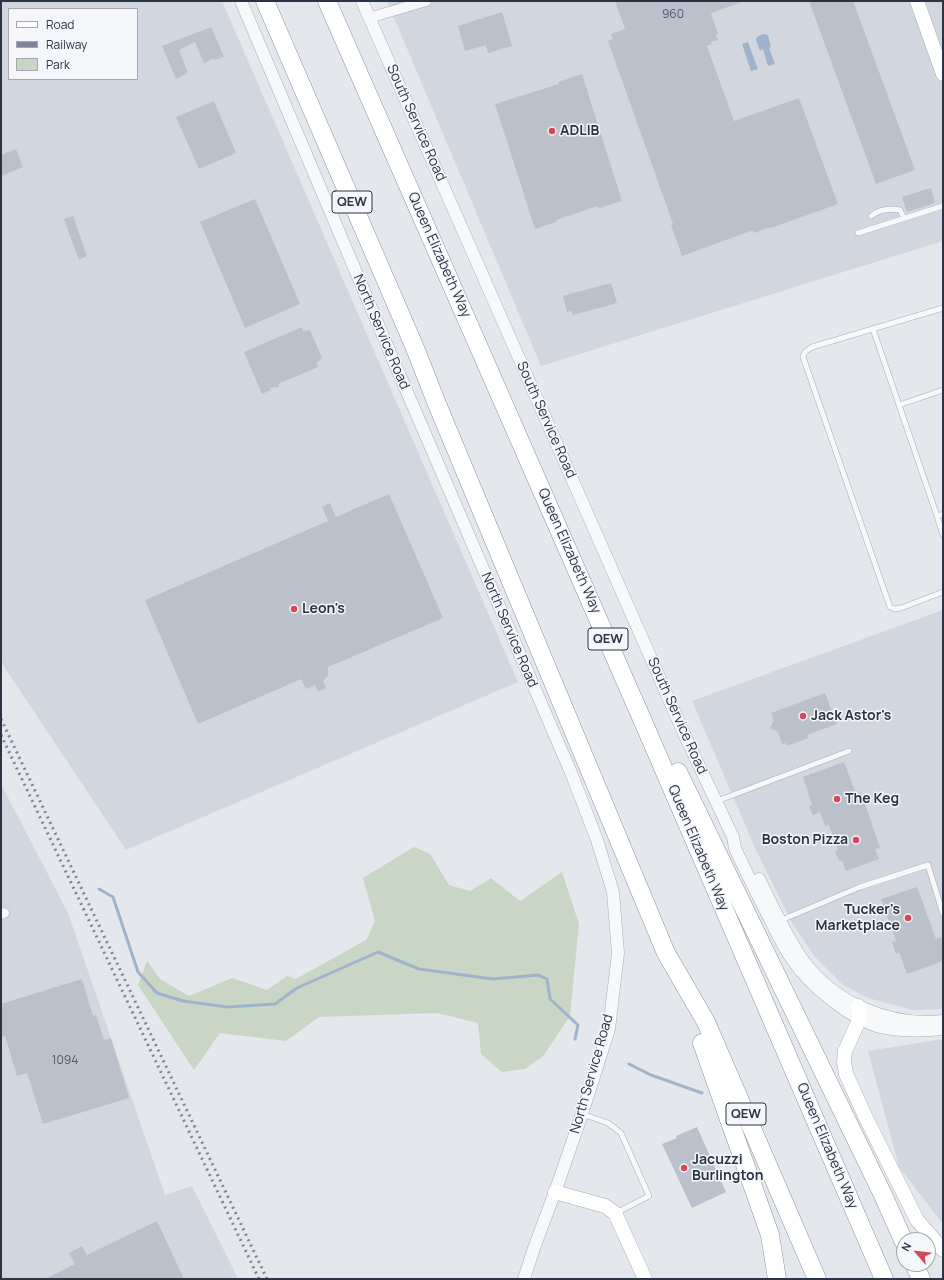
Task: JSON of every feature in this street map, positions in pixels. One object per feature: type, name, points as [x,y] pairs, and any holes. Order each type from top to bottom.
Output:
[{"type":"highway","name":"QEW","points":[[265,1],[415,348],[436,404],[666,953],[706,1022],[817,1279]]},
{"type":"highway","name":"Queen Elizabeth Way","points":[[327,1],[645,726],[884,1279]]},
{"type":"highway","points":[[645,726],[673,762],[899,1232]]},
{"type":"highway","points":[[666,953],[710,1062],[770,1235],[777,1279]]},
{"type":"main road","points":[[917,1],[943,74]]},
{"type":"main road","points":[[859,1012],[845,1051],[844,1062],[846,1074],[865,1116],[917,1220],[943,1250]]},
{"type":"main road","points":[[556,1192],[605,1206],[615,1213],[645,1279]]},
{"type":"street","name":"North Service Road","points":[[241,1],[572,775],[597,840],[612,892],[618,953],[609,1029],[556,1192],[534,1248],[524,1279]]},
{"type":"street","name":"South Service Road","points":[[362,1],[686,738],[733,837],[735,848],[776,922],[790,956],[809,981],[830,998],[859,1012],[874,1025],[895,1029],[925,1031],[943,1029]]},
{"type":"street","points":[[369,18],[426,1]]},
{"type":"street","name":"South Service Road","points":[[859,1012],[878,1014],[900,1020],[922,1022],[943,1021]]},
{"type":"lane","points":[[858,232],[943,206]]},
{"type":"lane","points":[[871,216],[878,211],[895,209],[900,210],[904,218]]},
{"type":"lane","points":[[943,308],[812,348],[805,352],[803,357],[890,607],[895,609],[901,608],[943,592]]},
{"type":"lane","points":[[873,329],[943,535]]},
{"type":"lane","points":[[899,405],[943,390]]},
{"type":"lane","points":[[937,516],[943,514]]},
{"type":"lane","points":[[716,802],[849,751]]},
{"type":"lane","points":[[776,922],[860,887],[928,865],[943,914]]},
{"type":"lane","points":[[582,1114],[608,1123],[621,1133],[649,1196],[615,1213]]},
{"type":"shaded area","points":[[1,1],[222,1],[518,682],[126,850],[1,662]]},
{"type":"shaded area","points":[[387,1],[943,1],[943,241],[541,366]]},
{"type":"shaded area","points":[[943,610],[943,1009],[913,1010],[868,998],[842,984],[815,957],[792,923],[755,848],[692,701]]},
{"type":"shaded area","points":[[1,784],[68,913],[165,1195],[192,1186],[238,1279],[1,1279]]},
{"type":"shaded area","points":[[943,1039],[943,1224],[899,1167],[868,1051]]},
{"type":"green space","points":[[414,847],[430,854],[449,885],[470,891],[491,878],[520,901],[562,872],[579,924],[570,1016],[543,1056],[525,1069],[502,1072],[481,1054],[478,1023],[437,1013],[319,1017],[286,1041],[220,1033],[194,1070],[138,985],[147,961],[160,979],[189,996],[232,978],[267,990],[287,976],[296,979],[366,940],[375,921],[363,878]]},
{"type":"water","points":[[763,34],[768,35],[771,47],[769,48],[775,64],[768,66],[763,49],[760,51],[756,40],[757,37]]},
{"type":"water","points":[[748,42],[758,69],[751,71],[742,44]]},
{"type":"building","points":[[615,1],[742,1],[711,13],[718,34],[716,35],[718,40],[711,42],[712,44],[707,46],[734,121],[799,98],[838,204],[771,228],[754,233],[753,230],[682,256],[671,225],[673,224],[608,41],[613,39],[611,34],[625,29]]},
{"type":"building","points":[[809,1],[853,1],[915,170],[876,184]]},
{"type":"building","points":[[502,12],[512,46],[488,53],[486,45],[465,51],[458,26]]},
{"type":"building","points":[[211,27],[224,57],[215,60],[214,58],[204,63],[195,42],[179,50],[188,73],[176,79],[162,46]]},
{"type":"building","name":"ADLIB","points":[[582,74],[622,201],[599,208],[598,206],[556,220],[556,222],[535,229],[495,104],[559,84],[559,82]]},
{"type":"building","points":[[214,101],[236,153],[199,169],[176,117]]},
{"type":"building","points":[[16,149],[23,167],[1,176],[1,155]]},
{"type":"building","points":[[931,188],[935,203],[907,212],[902,197]]},
{"type":"building","points":[[255,199],[300,304],[245,328],[200,222]]},
{"type":"building","points":[[73,216],[87,256],[79,260],[64,219]]},
{"type":"building","points":[[611,283],[617,303],[573,315],[571,311],[567,312],[563,296]]},
{"type":"building","points":[[302,327],[303,331],[310,330],[322,358],[317,363],[318,367],[278,384],[279,387],[270,388],[271,390],[262,394],[244,352]]},
{"type":"building","name":"Leon's","points":[[389,494],[443,618],[328,667],[328,675],[323,681],[326,688],[318,692],[315,685],[306,689],[301,679],[198,724],[145,600],[328,521],[322,507],[330,503],[336,517]]},
{"type":"building","name":"Jack Astor's","points":[[825,693],[837,724],[807,735],[808,738],[787,746],[786,743],[782,744],[778,732],[770,728],[774,720],[771,713]]},
{"type":"building","points":[[844,762],[856,794],[861,792],[880,848],[875,849],[879,859],[846,871],[842,860],[839,861],[835,851],[838,850],[829,825],[825,826],[820,812],[813,815],[809,806],[812,805],[803,777]]},
{"type":"building","name":"Tucker's Marketplace","points":[[917,887],[936,939],[941,937],[943,944],[943,961],[907,974],[899,952],[896,954],[892,942],[896,941],[881,899]]},
{"type":"building","points":[[82,979],[93,1016],[96,1015],[104,1040],[111,1038],[129,1098],[43,1124],[27,1073],[17,1076],[5,1036],[1,1037],[1,1004]]},
{"type":"building","points":[[697,1127],[726,1192],[692,1208],[662,1144]]},
{"type":"building","points":[[157,1221],[184,1279],[45,1279],[75,1264],[69,1253],[82,1246],[87,1255]]},
{"type":"waterway","points":[[99,889],[113,897],[138,972],[157,993],[183,1001],[227,1007],[275,1004],[297,988],[378,952],[419,969],[493,979],[538,975],[547,979],[550,999],[578,1025],[575,1039]]},
{"type":"waterway","points":[[629,1064],[651,1075],[702,1093]]},
{"type":"railway","points":[[1,719],[267,1279]]},
{"type":"railway","points":[[1,735],[259,1279]]},
{"type":"place","name":"ADLIB","points":[[552,131]]},
{"type":"place","name":"Leon's","points":[[294,609]]},
{"type":"place","name":"Jack Astor's","points":[[803,716]]},
{"type":"place","name":"The Keg","points":[[837,799]]},
{"type":"place","name":"Boston Pizza","points":[[856,840]]},
{"type":"place","name":"Tucker's Marketplace","points":[[908,918]]},
{"type":"place","name":"Jacuzzi Burlington","points":[[684,1168]]}]
